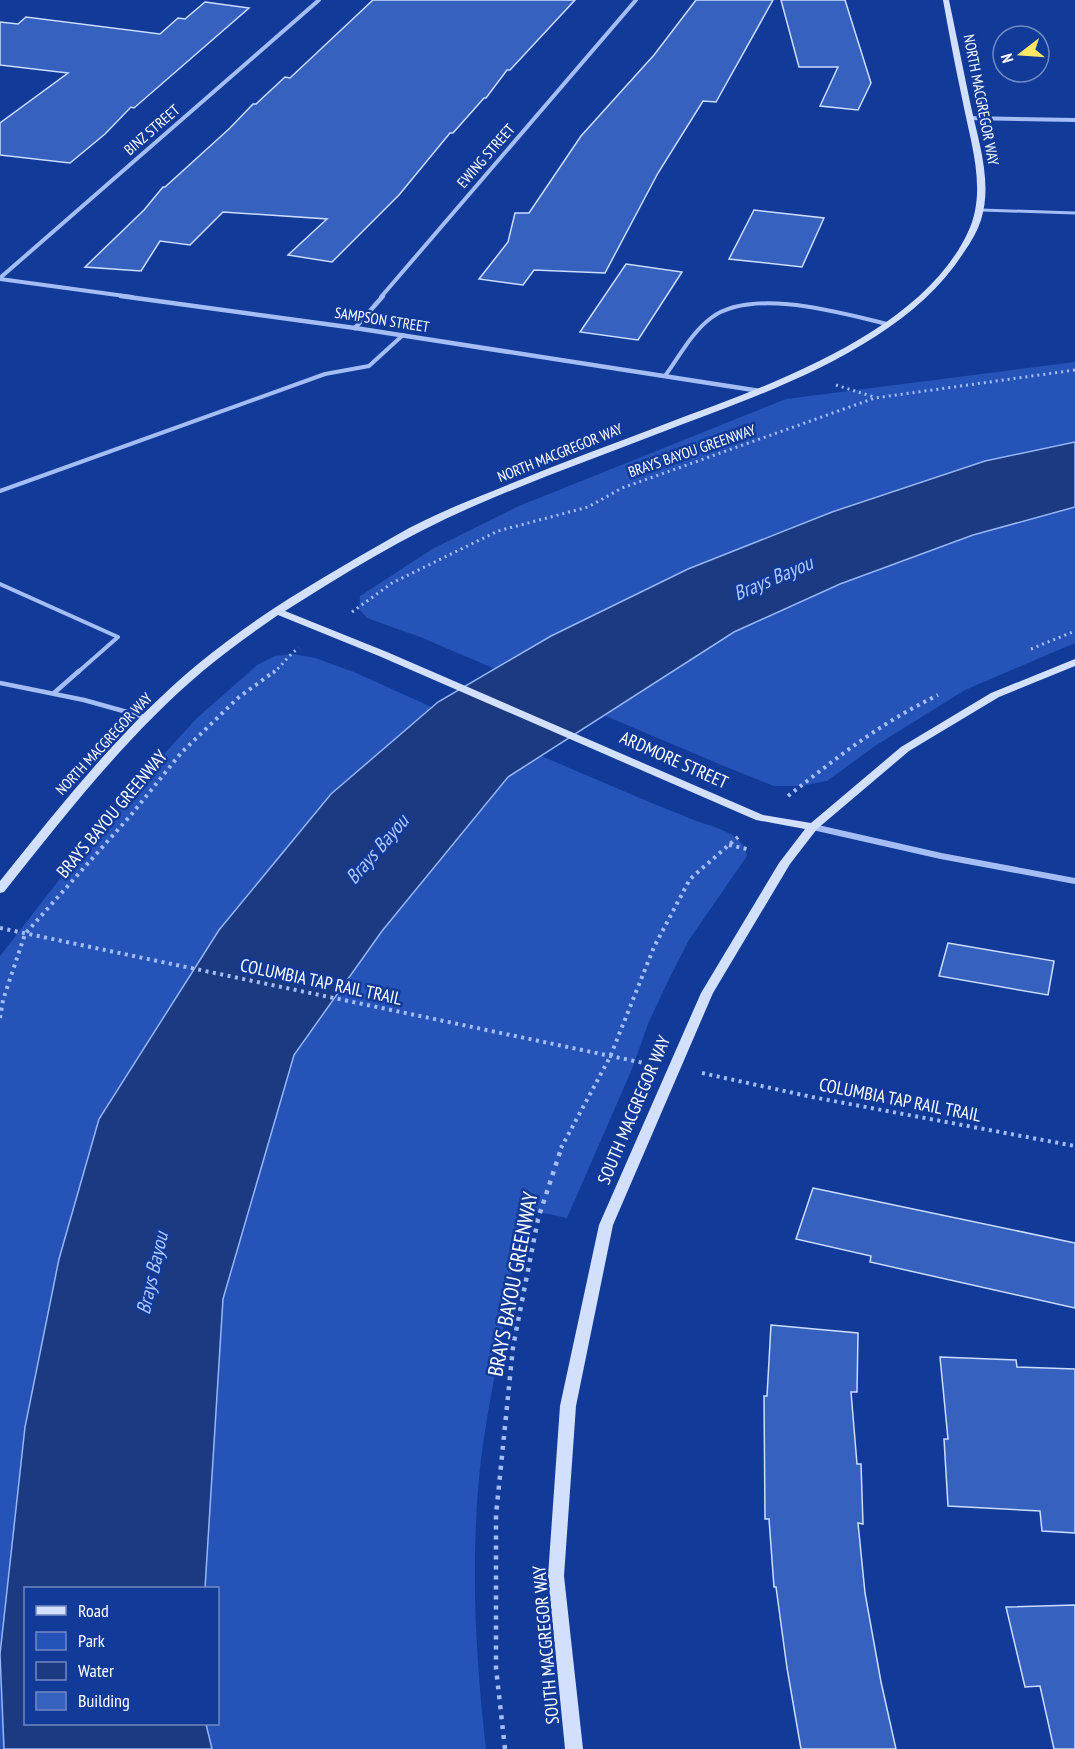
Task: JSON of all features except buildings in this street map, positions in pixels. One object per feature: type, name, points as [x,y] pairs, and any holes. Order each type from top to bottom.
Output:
[{"type":"main road","name":"NORTH MACGREGOR WAY","points":[[0,889],[96,772],[145,717],[224,648],[276,611],[414,530],[515,486],[760,391],[839,354],[906,311],[929,290],[952,264],[970,236],[981,210],[980,170],[946,0]]},
{"type":"main road","name":"ARDMORE STREET","points":[[276,611],[383,654],[760,818],[813,827]]},
{"type":"main road","name":"SOUTH MACGREGOR WAY","points":[[574,1749],[556,1576],[568,1406],[606,1225],[707,993],[785,863],[813,827],[905,749],[995,695],[1075,662]]},
{"type":"street","name":"BINZ STREET","points":[[0,279],[319,0]]},
{"type":"street","name":"EWING STREET","points":[[355,328],[636,0]]},
{"type":"street","points":[[969,118],[1075,120]]},
{"type":"street","name":"SAMPSON STREET","points":[[0,279],[355,328],[760,391]]},
{"type":"street","name":"ARDMORE STREET","points":[[813,827],[941,856],[1075,881]]},
{"type":"lane","points":[[981,210],[1075,213]]},
{"type":"lane","points":[[665,376],[712,317],[730,308],[769,305],[824,309],[887,324]]},
{"type":"lane","points":[[0,491],[325,374],[369,366],[403,336]]},
{"type":"lane","points":[[0,584],[118,637],[54,693]]},
{"type":"lane","points":[[0,683],[54,693],[145,717]]},
{"type":"path","name":"BRAYS BAYOU GREENWAY","points":[[349,615],[392,583],[498,531],[588,507],[622,488],[875,398],[1075,370]]},
{"type":"path","points":[[829,384],[875,398]]},
{"type":"path","name":"BRAYS BAYOU GREENWAY","points":[[0,1018],[3,1000],[25,934],[131,815],[181,753],[239,697],[282,666],[287,656]]},
{"type":"path","name":"BRAYS BAYOU GREENWAY","points":[[505,1749],[496,1668],[496,1515],[513,1347],[538,1219],[564,1140],[610,1057],[654,947],[690,879],[734,840]]},
{"type":"path","points":[[729,845],[751,850]]},
{"type":"path","name":"COLUMBIA TAP RAIL TRAIL","points":[[0,928],[637,1062]]},
{"type":"path","name":"COLUMBIA TAP RAIL TRAIL","points":[[720,1076],[812,1098],[1075,1146]]},
{"type":"green space","points":[[1075,362],[1075,643],[965,690],[875,746],[827,781],[801,786],[774,786],[420,637],[367,618],[359,609],[360,596],[434,548],[519,506],[786,399]]},
{"type":"green space","points":[[293,654],[315,658],[354,672],[651,803],[718,828],[734,836],[745,848],[747,856],[689,940],[668,981],[567,1218],[520,1208],[510,1287],[481,1459],[478,1495],[475,1604],[486,1749],[0,1749],[0,956],[80,853],[144,776],[197,718],[257,665],[275,656]]},
{"type":"water","name":"Brays Bayou","points":[[1075,442],[1075,507],[973,535],[840,584],[734,632],[508,777],[382,931],[294,1055],[223,1299],[205,1587],[24,1587],[24,1725],[206,1725],[212,1749],[4,1749],[0,1654],[25,1427],[59,1259],[99,1119],[219,930],[331,794],[438,702],[551,636],[688,569],[832,512],[985,461]]}]
